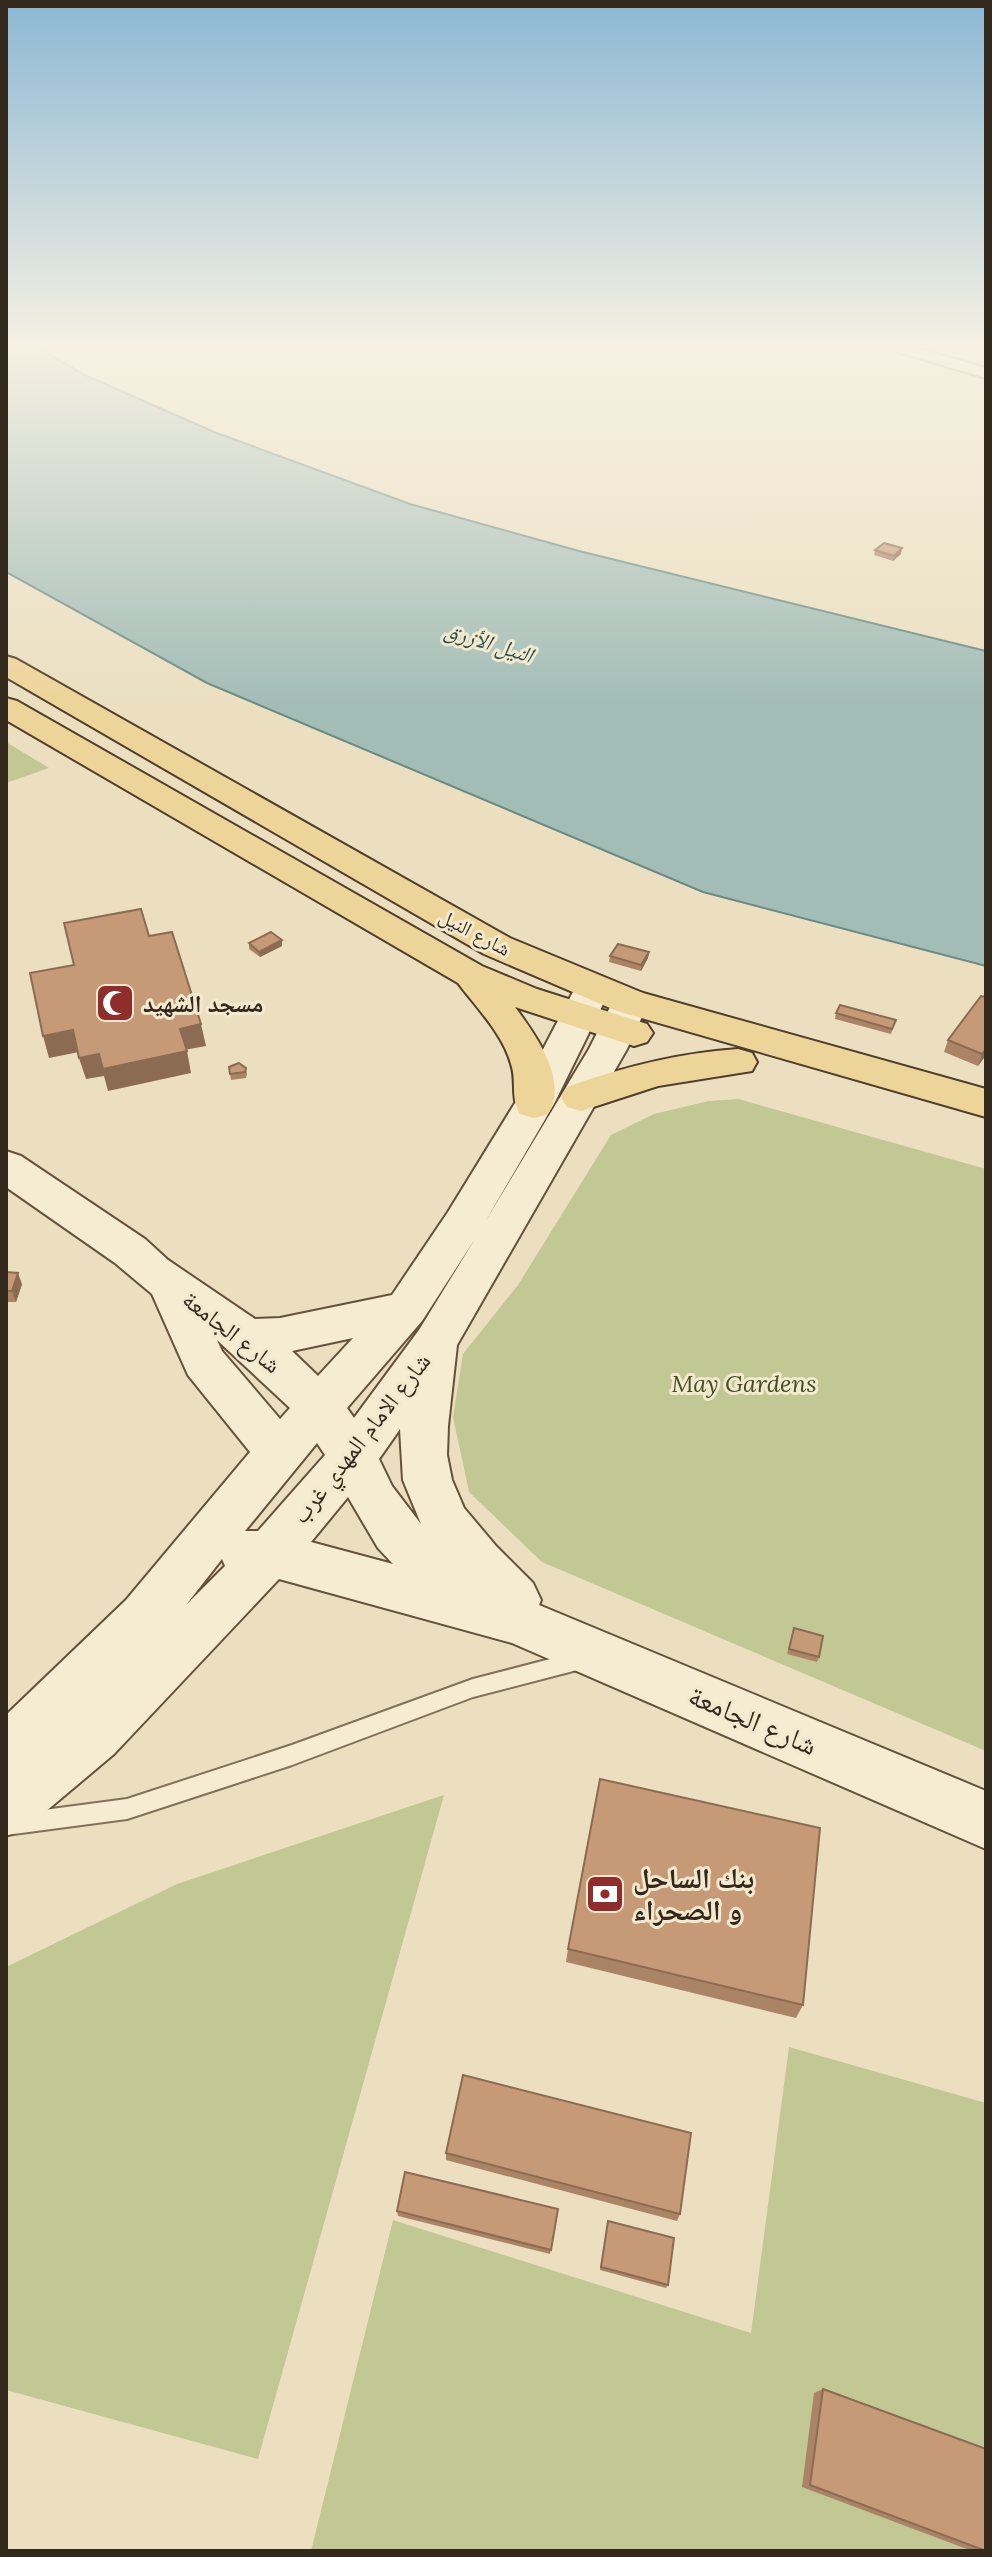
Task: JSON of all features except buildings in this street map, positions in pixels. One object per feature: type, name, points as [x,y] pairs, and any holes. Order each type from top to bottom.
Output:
[{"type":"main road","name":"شارع النيل","points":[[6,665],[606,1008],[738,1062],[934,1103],[986,1103]]},
{"type":"main road","name":"شارع النيل","points":[[6,707],[469,974],[606,1008],[934,1103],[986,1133]]},
{"type":"main road","points":[[252,848],[287,826]]},
{"type":"main road","points":[[469,974],[513,1031],[531,1064],[534,1104]]},
{"type":"main road","name":"شارع الامام المهدي غرب","points":[[6,1753],[144,1617],[320,1407],[421,1326],[581,1097],[606,1008]]},
{"type":"main road","name":"شارع الامام المهدي غرب","points":[[6,1808],[94,1735],[270,1554],[353,1457],[421,1326],[463,1223],[534,1104],[606,1008]]},
{"type":"main road","points":[[581,1097],[633,1077],[679,1066],[738,1062]]},
{"type":"main road","name":"شارع الجامعة","points":[[6,1166],[130,1251],[169,1283],[247,1337],[320,1407],[353,1457],[389,1522],[427,1566],[534,1627]]},
{"type":"main road","name":"شارع الجامعة","points":[[169,1283],[204,1362],[280,1454]]},
{"type":"main road","points":[[247,1337],[421,1326],[432,1392],[424,1426],[424,1462],[429,1495],[461,1544],[534,1627]]},
{"type":"main road","name":"شارع الجامعة","points":[[194,1559],[270,1554],[534,1627],[986,1820]]},
{"type":"lane","points":[[6,1825],[127,1809],[292,1755],[473,1688],[602,1654]]},
{"type":"green space","points":[[6,742],[49,768],[6,783]]},
{"type":"green space","name":"May Gardens","points":[[738,1099],[986,1169],[986,1751],[542,1562],[469,1492],[453,1417],[463,1354],[518,1285],[611,1135],[654,1114],[709,1101]]},
{"type":"green space","points":[[444,1795],[258,2459],[6,2390],[6,1967],[177,1884]]},
{"type":"green space","points":[[789,2047],[986,2103],[986,2551],[311,2551],[393,2220],[751,2333]]},
{"type":"water","name":"النيل الأزرق","points":[[6,467],[310,467],[410,504],[579,551],[986,651],[986,966],[703,892],[207,683],[6,572]]},
{"type":"place","name":"مسجد الشهيد","points":[[115,1003]]},
{"type":"place","name":"بنك الساحل و الصحراء","points":[[605,1894]]}]
